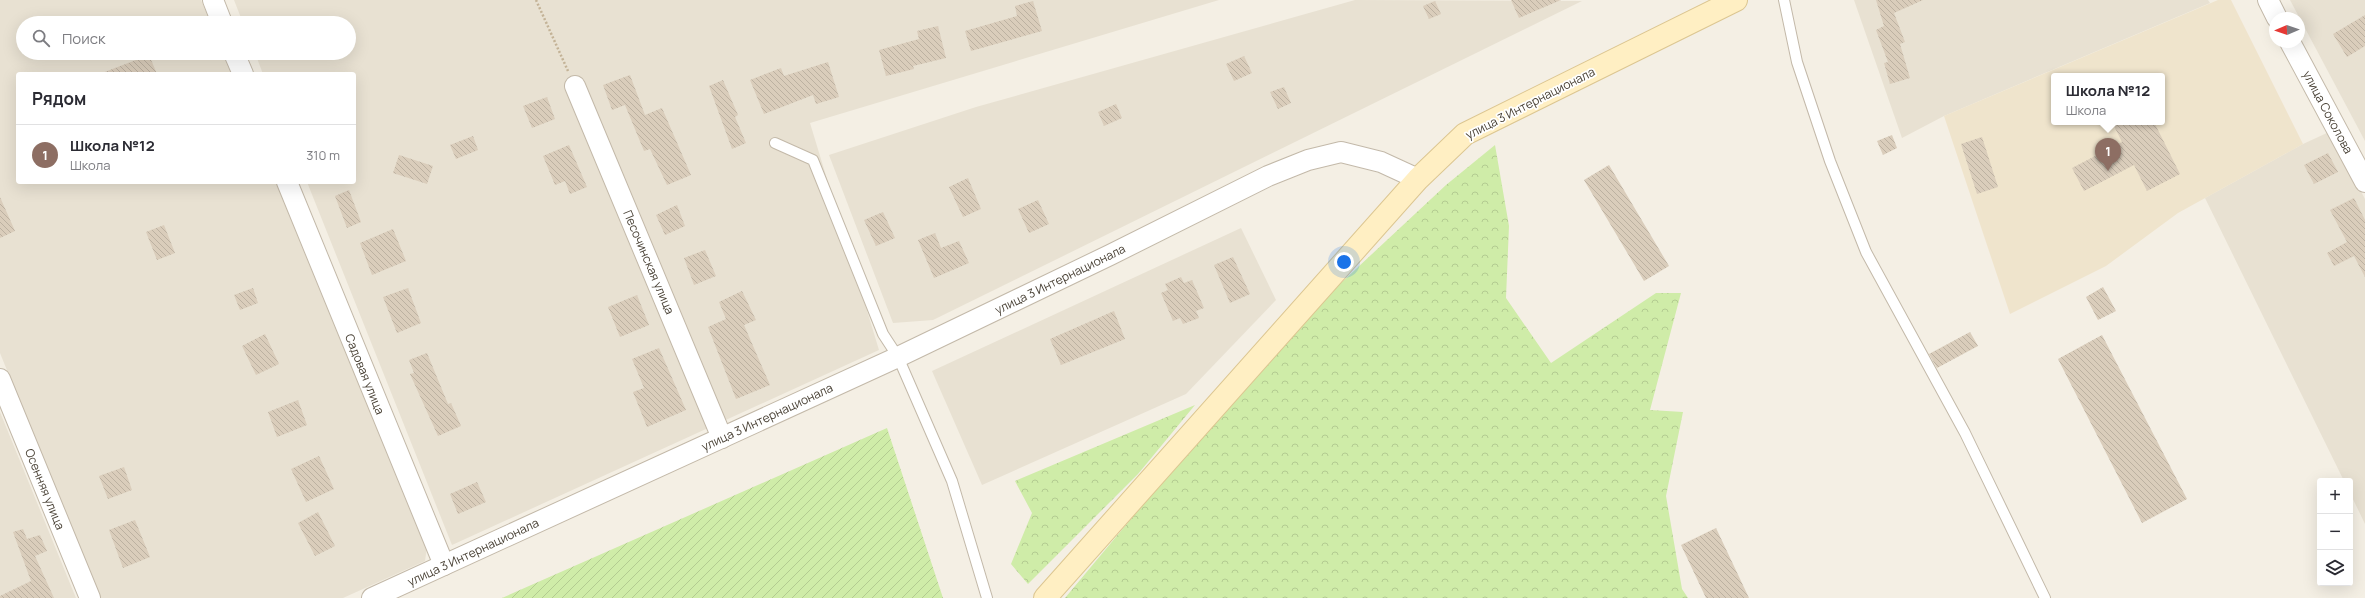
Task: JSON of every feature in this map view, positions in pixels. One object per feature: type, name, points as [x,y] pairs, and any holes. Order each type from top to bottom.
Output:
[{"type":"street","points":[[213,0],[219,16]]},
{"type":"street","name":"улица 3 Интернационала","points":[[372,598],[898,357],[1110,255],[1268,176],[1308,160],[1341,152],[1381,162],[1418,180],[1465,134],[1736,0]]},
{"type":"street","points":[[2268,0],[2274,12]]},
{"type":"street","name":"улица Соколова","points":[[2293,48],[2365,182]]},
{"type":"street","points":[[237,60],[242,72]]},
{"type":"street","name":"Песочинская улица","points":[[575,86],[722,438]]},
{"type":"street","points":[[1045,598],[1418,180]]},
{"type":"street","name":"Садовая улица","points":[[288,184],[444,565]]},
{"type":"street","name":"Осенняя улица","points":[[0,380],[90,598]]},
{"type":"lane","points":[[1784,0],[1797,62],[1830,161],[1866,252],[1965,433],[2045,598]]},
{"type":"lane","points":[[775,143],[812,160],[883,334],[898,357],[952,481],[987,598]]},
{"type":"path","points":[[536,0],[575,86]]},
{"type":"shaded area","points":[[0,0],[201,0],[208,16],[16,16],[16,60],[227,60],[231,72],[16,72],[16,184],[279,184],[428,540],[425,561],[343,598],[99,598],[0,353]]},
{"type":"shaded area","points":[[234,0],[1219,0],[810,123],[879,350],[452,545],[308,184],[356,184],[356,72],[262,72],[258,60],[356,60],[356,16],[240,16]]},
{"type":"shaded area","points":[[1355,0],[1582,1],[933,320],[893,323],[829,155],[976,107]]},
{"type":"shaded area","points":[[1854,0],[2208,0],[2210,3],[1944,116],[1902,138]]},
{"type":"shaded area","points":[[2218,0],[2231,0],[2303,144],[2178,213],[2106,266],[2010,314],[1944,116]]},
{"type":"shaded area","points":[[2290,0],[2365,0],[2365,141],[2305,28],[2305,12],[2296,12]]},
{"type":"shaded area","points":[[2329,132],[2365,199],[2365,524],[2353,499],[2353,478],[2343,478],[2205,198],[2303,144]]},
{"type":"shaded area","points":[[1241,228],[1276,300],[1186,394],[982,485],[932,371]]},
{"type":"shaded area","points":[[0,412],[76,598],[0,598]]},
{"type":"green space","points":[[1495,145],[1509,226],[1506,298],[1551,363],[1656,293],[1681,293],[1650,410],[1683,412],[1666,496],[1682,589],[1688,598],[1065,598],[1282,338],[1446,185]]},
{"type":"green space","points":[[1195,405],[1138,474],[1028,584],[1011,564],[1032,513],[1015,481]]},
{"type":"green space","points":[[887,428],[943,598],[502,598]]},
{"type":"building","points":[[1511,0],[1561,0],[1519,18]]},
{"type":"building","points":[[1876,0],[1923,0],[1894,13],[1905,42],[1900,44],[1910,78],[1890,84],[1884,63],[1888,62],[1876,30],[1884,26]]},
{"type":"building","points":[[1033,1],[1042,31],[971,51],[965,31],[1017,16],[1015,6]]},
{"type":"building","points":[[1435,1],[1441,14],[1429,19],[1423,6]]},
{"type":"building","points":[[2365,15],[2365,46],[2347,57],[2333,34]]},
{"type":"building","points":[[938,26],[946,58],[913,66],[914,69],[886,76],[879,50],[919,39],[917,31]]},
{"type":"building","points":[[1244,56],[1252,73],[1234,81],[1226,64]]},
{"type":"building","points":[[136,60],[151,60],[156,72],[105,72]]},
{"type":"building","points":[[828,62],[839,97],[816,104],[813,95],[764,114],[750,80],[781,68],[784,76]]},
{"type":"building","points":[[630,75],[645,115],[662,108],[691,175],[667,185],[650,149],[644,151],[625,105],[612,110],[603,85]]},
{"type":"building","points":[[723,80],[738,115],[735,117],[746,143],[732,149],[709,86]]},
{"type":"building","points":[[1284,87],[1291,103],[1278,109],[1270,92]]},
{"type":"building","points":[[547,97],[555,119],[532,128],[523,106]]},
{"type":"building","points":[[1116,104],[1122,118],[1104,126],[1098,112]]},
{"type":"building","points":[[2114,125],[2156,125],[2180,174],[2147,191],[2134,165],[2084,191],[2072,168],[2122,142]]},
{"type":"building","points":[[1892,135],[1897,148],[1883,155],[1877,141]]},
{"type":"building","points":[[473,136],[478,150],[456,159],[450,145]]},
{"type":"building","points":[[1982,137],[1998,187],[1977,194],[1961,144]]},
{"type":"building","points":[[569,145],[587,187],[570,194],[565,181],[555,185],[543,156]]},
{"type":"building","points":[[2328,153],[2338,172],[2314,184],[2304,165]]},
{"type":"building","points":[[399,155],[433,166],[427,184],[393,173]]},
{"type":"building","points":[[1609,165],[1669,266],[1644,281],[1584,180]]},
{"type":"building","points":[[968,178],[981,209],[963,217],[949,187]]},
{"type":"building","points":[[349,190],[361,222],[347,228],[335,196]]},
{"type":"building","points":[[0,197],[15,231],[0,238]]},
{"type":"building","points":[[2354,198],[2365,220],[2365,277],[2354,256],[2334,266],[2327,253],[2347,242],[2330,210]]},
{"type":"building","points":[[1038,200],[1049,224],[1029,233],[1018,209]]},
{"type":"building","points":[[677,205],[685,226],[665,235],[656,215]]},
{"type":"building","points":[[883,212],[895,238],[876,246],[864,220]]},
{"type":"building","points":[[164,225],[175,253],[157,260],[146,232]]},
{"type":"building","points":[[393,229],[406,261],[372,275],[360,243]]},
{"type":"building","points":[[935,233],[941,248],[959,241],[969,263],[934,278],[918,240]]},
{"type":"building","points":[[705,250],[716,276],[694,285],[684,258]]},
{"type":"building","points":[[1233,257],[1250,294],[1230,303],[1214,265]]},
{"type":"building","points":[[1181,277],[1184,283],[1192,280],[1204,308],[1196,311],[1199,318],[1183,324],[1180,318],[1173,321],[1161,293],[1168,290],[1165,284]]},
{"type":"building","points":[[2103,287],[2116,311],[2098,320],[2086,297]]},
{"type":"building","points":[[253,288],[258,303],[240,310],[234,295]]},
{"type":"building","points":[[408,288],[421,323],[397,333],[383,297]]},
{"type":"building","points":[[742,291],[756,320],[744,325],[770,385],[736,399],[708,327],[726,319],[719,302]]},
{"type":"building","points":[[637,295],[649,325],[620,337],[608,307]]},
{"type":"building","points":[[1114,311],[1125,339],[1061,365],[1050,339]]},
{"type":"building","points":[[1970,332],[1978,346],[1937,368],[1929,354]]},
{"type":"building","points":[[265,334],[279,364],[256,375],[242,346]]},
{"type":"building","points":[[2102,335],[2187,499],[2142,523],[2058,359]]},
{"type":"building","points":[[659,348],[686,410],[647,427],[633,392],[644,388],[632,359]]},
{"type":"building","points":[[427,353],[448,404],[451,403],[461,426],[438,436],[410,374],[414,373],[409,360]]},
{"type":"building","points":[[298,400],[307,425],[277,437],[268,412]]},
{"type":"building","points":[[319,456],[334,489],[306,502],[291,469]]},
{"type":"building","points":[[124,467],[132,490],[108,499],[99,476]]},
{"type":"building","points":[[477,482],[486,502],[458,514],[450,494]]},
{"type":"building","points":[[318,512],[335,546],[315,556],[298,523]]},
{"type":"building","points":[[135,520],[150,557],[123,568],[109,530]]},
{"type":"building","points":[[1716,528],[1749,598],[1706,598],[1681,545]]},
{"type":"building","points":[[23,529],[27,539],[40,535],[47,551],[35,556],[54,598],[0,598],[0,596],[31,581],[13,532]]},
{"type":"place","name":"Школа №12","points":[[2108,171]]}]
